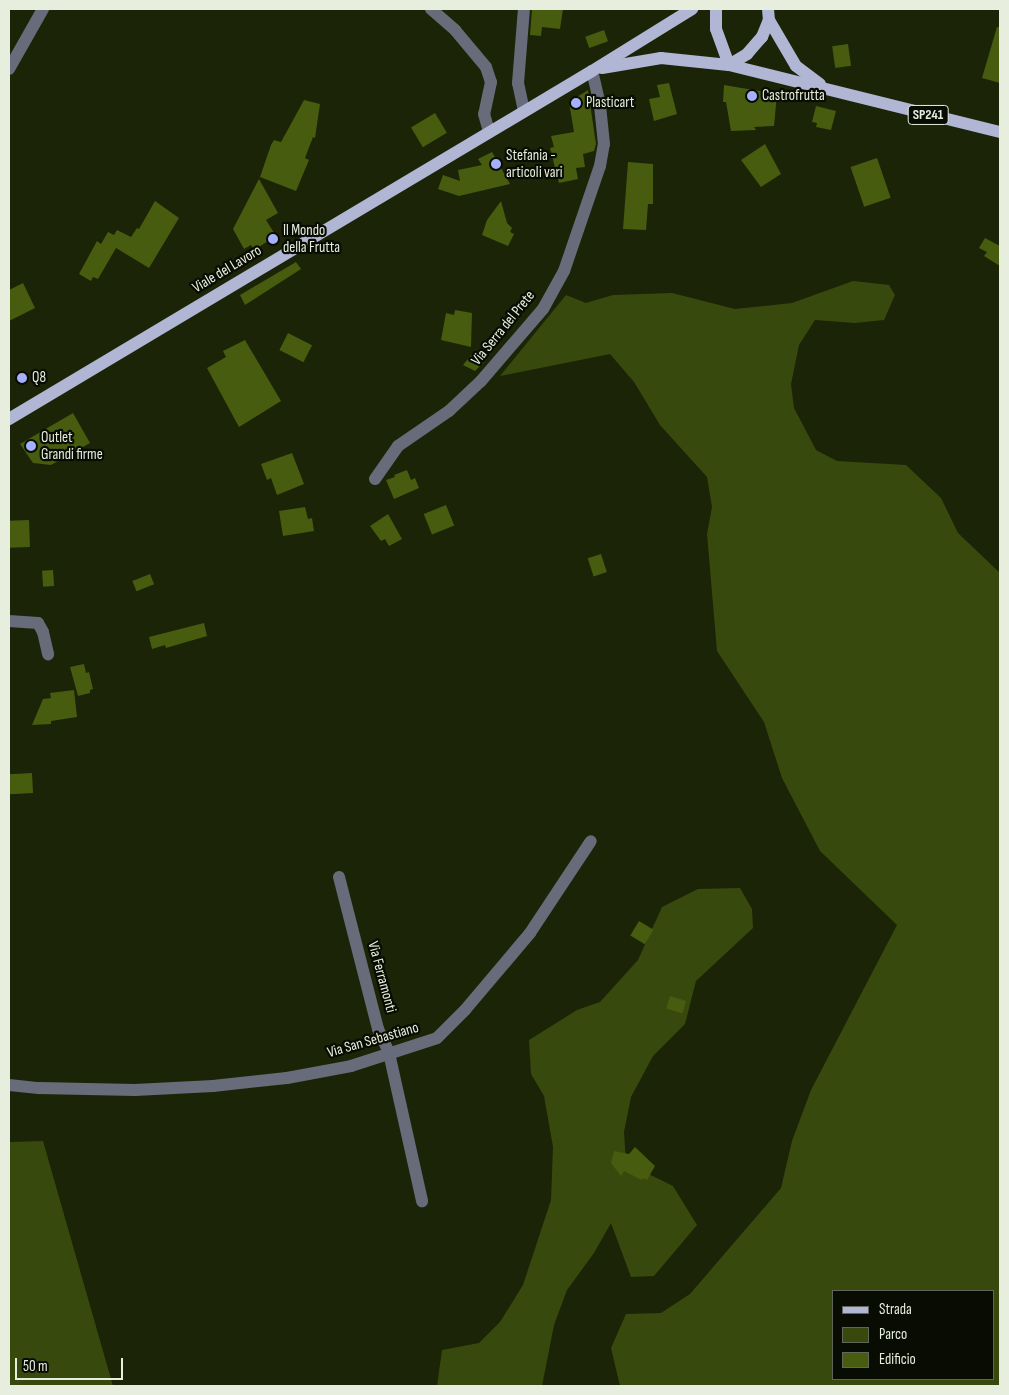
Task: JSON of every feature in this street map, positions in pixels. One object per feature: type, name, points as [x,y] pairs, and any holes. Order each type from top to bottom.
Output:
[{"type":"main road","name":"Viale del Lavoro","points":[[9,419],[692,9]]},
{"type":"main road","points":[[716,9],[716,29],[729,65],[747,54],[762,37],[768,14]]},
{"type":"main road","points":[[768,14],[796,66],[824,87]]},
{"type":"main road","name":"SP241","points":[[592,70],[661,58],[729,65],[824,87],[956,123],[1000,132]]},
{"type":"street","points":[[9,69],[43,9]]},
{"type":"street","points":[[431,9],[455,30],[486,67],[490,82],[484,114],[489,132]]},
{"type":"street","points":[[524,9],[518,83],[524,111]]},
{"type":"street","name":"Via Serra del Prete","points":[[375,479],[398,446],[449,411],[481,381],[543,308],[564,271],[600,166],[604,144],[600,104],[592,70]]},
{"type":"street","points":[[9,621],[38,623],[43,632],[48,654]]},
{"type":"street","name":"Via San Sebastiano","points":[[9,1085],[39,1088],[135,1090],[213,1086],[305,1075],[351,1066],[437,1038],[465,1010],[530,934],[591,841]]},
{"type":"street","name":"Via Ferramonti","points":[[339,877],[378,1028],[389,1053],[422,1201]]},
{"type":"green space","points":[[853,281],[889,285],[895,295],[884,320],[855,323],[815,320],[799,345],[791,384],[794,408],[816,450],[837,461],[906,465],[941,498],[958,533],[1000,573],[1000,1386],[620,1386],[611,1348],[626,1314],[661,1313],[690,1294],[781,1188],[792,1141],[811,1090],[897,925],[820,851],[782,778],[764,722],[717,651],[707,534],[712,507],[707,477],[660,425],[634,382],[610,354],[500,376],[566,295],[586,303],[613,295],[672,293],[735,309],[792,303]]},
{"type":"green space","points":[[740,888],[752,909],[753,928],[696,981],[685,1024],[653,1056],[631,1097],[624,1132],[626,1163],[673,1186],[697,1225],[654,1276],[631,1277],[611,1223],[594,1253],[567,1290],[554,1325],[542,1386],[437,1386],[442,1350],[479,1343],[500,1322],[523,1285],[551,1200],[553,1147],[544,1096],[531,1074],[529,1040],[577,1010],[600,1002],[638,960],[662,907],[698,889]]},
{"type":"green space","points":[[43,1141],[113,1386],[9,1386],[9,1142]]},
{"type":"building","points":[[532,9],[563,9],[560,29],[542,27],[541,36],[530,35]]},
{"type":"building","points":[[997,27],[1000,27],[1000,83],[982,78]]},
{"type":"building","points":[[604,30],[608,41],[589,48],[585,37]]},
{"type":"building","points":[[848,44],[851,66],[835,68],[832,46]]},
{"type":"building","points":[[669,83],[677,114],[654,121],[649,99],[660,97],[657,85]]},
{"type":"building","points":[[724,85],[777,94],[774,126],[754,127],[756,130],[731,131],[726,102],[723,102]]},
{"type":"building","points":[[588,90],[596,144],[594,151],[583,154],[585,167],[576,168],[578,179],[559,183],[550,148],[554,147],[551,136],[574,132],[569,102]]},
{"type":"building","points":[[304,100],[320,104],[315,138],[313,137],[305,158],[309,160],[296,191],[260,177],[271,145],[274,140],[281,142]]},
{"type":"building","points":[[816,106],[836,111],[831,130],[816,127],[817,123],[812,122]]},
{"type":"building","points":[[435,113],[447,133],[423,147],[411,127]]},
{"type":"building","points":[[765,144],[781,174],[761,187],[741,160]]},
{"type":"building","points":[[492,152],[510,184],[459,196],[438,189],[443,175],[460,181],[458,170],[482,165],[478,159]]},
{"type":"building","points":[[877,158],[891,198],[864,207],[851,167]]},
{"type":"building","points":[[628,162],[653,164],[653,204],[648,204],[646,230],[623,229]]},
{"type":"building","points":[[259,179],[278,213],[266,220],[276,236],[254,250],[251,245],[244,249],[233,229]]},
{"type":"building","points":[[155,201],[179,218],[149,268],[116,248],[98,279],[93,277],[91,281],[79,274],[97,241],[101,244],[108,232],[114,235],[117,230],[131,237],[137,228],[139,229]]},
{"type":"building","points":[[501,201],[507,223],[512,228],[510,232],[514,234],[508,246],[482,235],[487,220]]},
{"type":"building","points":[[985,238],[1000,246],[1000,266],[984,256],[987,252],[979,248]]},
{"type":"building","points":[[296,262],[301,269],[245,305],[240,295]]},
{"type":"building","points":[[23,283],[35,308],[9,321],[9,290]]},
{"type":"building","points":[[455,310],[472,313],[471,347],[441,340],[446,313],[454,315]]},
{"type":"building","points":[[288,333],[312,345],[303,362],[279,350]]},
{"type":"building","points":[[245,340],[281,401],[239,427],[207,368],[226,357],[223,351]]},
{"type":"building","points":[[472,354],[485,361],[475,371],[463,365]]},
{"type":"building","points":[[73,413],[90,443],[51,465],[33,463],[20,444]]},
{"type":"building","points":[[292,453],[304,484],[277,495],[271,478],[267,480],[261,464]]},
{"type":"building","points":[[407,470],[411,480],[415,478],[419,488],[394,499],[386,480]]},
{"type":"building","points":[[446,505],[454,525],[432,534],[424,514]]},
{"type":"building","points":[[305,507],[308,519],[312,518],[314,531],[283,536],[279,511]]},
{"type":"building","points":[[388,514],[402,539],[389,546],[385,539],[381,541],[370,526]]},
{"type":"building","points":[[29,520],[30,547],[10,548],[9,521]]},
{"type":"building","points":[[601,554],[607,572],[594,576],[588,558]]},
{"type":"building","points":[[53,570],[54,586],[43,587],[42,571]]},
{"type":"building","points":[[150,574],[154,584],[137,591],[132,581]]},
{"type":"building","points":[[204,623],[207,636],[166,648],[165,645],[152,649],[149,637]]},
{"type":"building","points":[[84,664],[86,673],[89,672],[93,689],[90,690],[90,693],[78,696],[70,667]]},
{"type":"building","points":[[74,690],[77,717],[51,721],[51,724],[32,725],[43,699],[51,698],[50,693]]},
{"type":"building","points":[[32,773],[33,793],[10,794],[9,774]]},
{"type":"building","points":[[639,921],[654,930],[645,944],[630,936]]},
{"type":"building","points":[[670,996],[686,1001],[682,1013],[666,1008]]},
{"type":"building","points":[[635,1147],[655,1166],[647,1180],[643,1178],[642,1180],[624,1171],[621,1176],[611,1163],[614,1151],[629,1154]]},
{"type":"place","name":"Castrofrutta","points":[[752,96]]},
{"type":"place","name":"Plasticart","points":[[576,103]]},
{"type":"place","name":"Stefania - articoli vari","points":[[496,164]]},
{"type":"place","name":"Il Mondo della Frutta","points":[[273,239]]},
{"type":"place","name":"Q8","points":[[22,378]]},
{"type":"place","name":"Outlet Grandi firme","points":[[31,446]]}]
